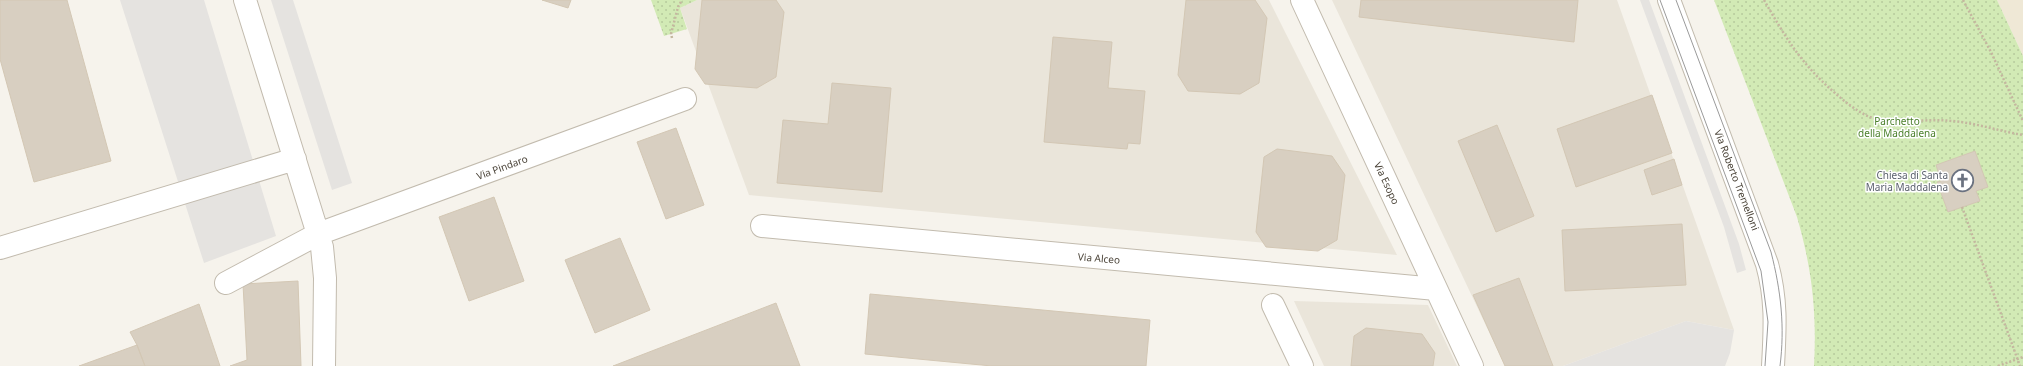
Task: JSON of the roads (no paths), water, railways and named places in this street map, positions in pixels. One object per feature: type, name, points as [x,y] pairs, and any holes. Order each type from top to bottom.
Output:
[{"type":"street","points":[[245,0],[318,234],[324,266],[324,366]]},
{"type":"street","name":"Via Esopo","points":[[1302,0],[1472,366]]},
{"type":"street","name":"Via Roberto Tremelloni","points":[[1669,0],[1767,264],[1774,295],[1776,315],[1773,366]]},
{"type":"street","name":"Via Pindaro","points":[[226,283],[318,234],[686,99]]},
{"type":"street","points":[[0,248],[295,159]]},
{"type":"street","name":"Via Alceo","points":[[762,226],[1436,289]]},
{"type":"street","points":[[1273,305],[1302,366]]},
{"type":"street","points":[[1765,366],[1776,315]]},
{"type":"tram line","points":[[1660,0],[1761,271],[1768,322],[1765,366]]},
{"type":"tram line","points":[[1676,0],[1771,252],[1780,295],[1782,323],[1780,366]]},
{"type":"place","name":"Chiesa di Santa Maria Maddalena","points":[[1963,181]]},
{"type":"park label","name":"Parchetto della Maddalena","points":[[1897,126]]}]
